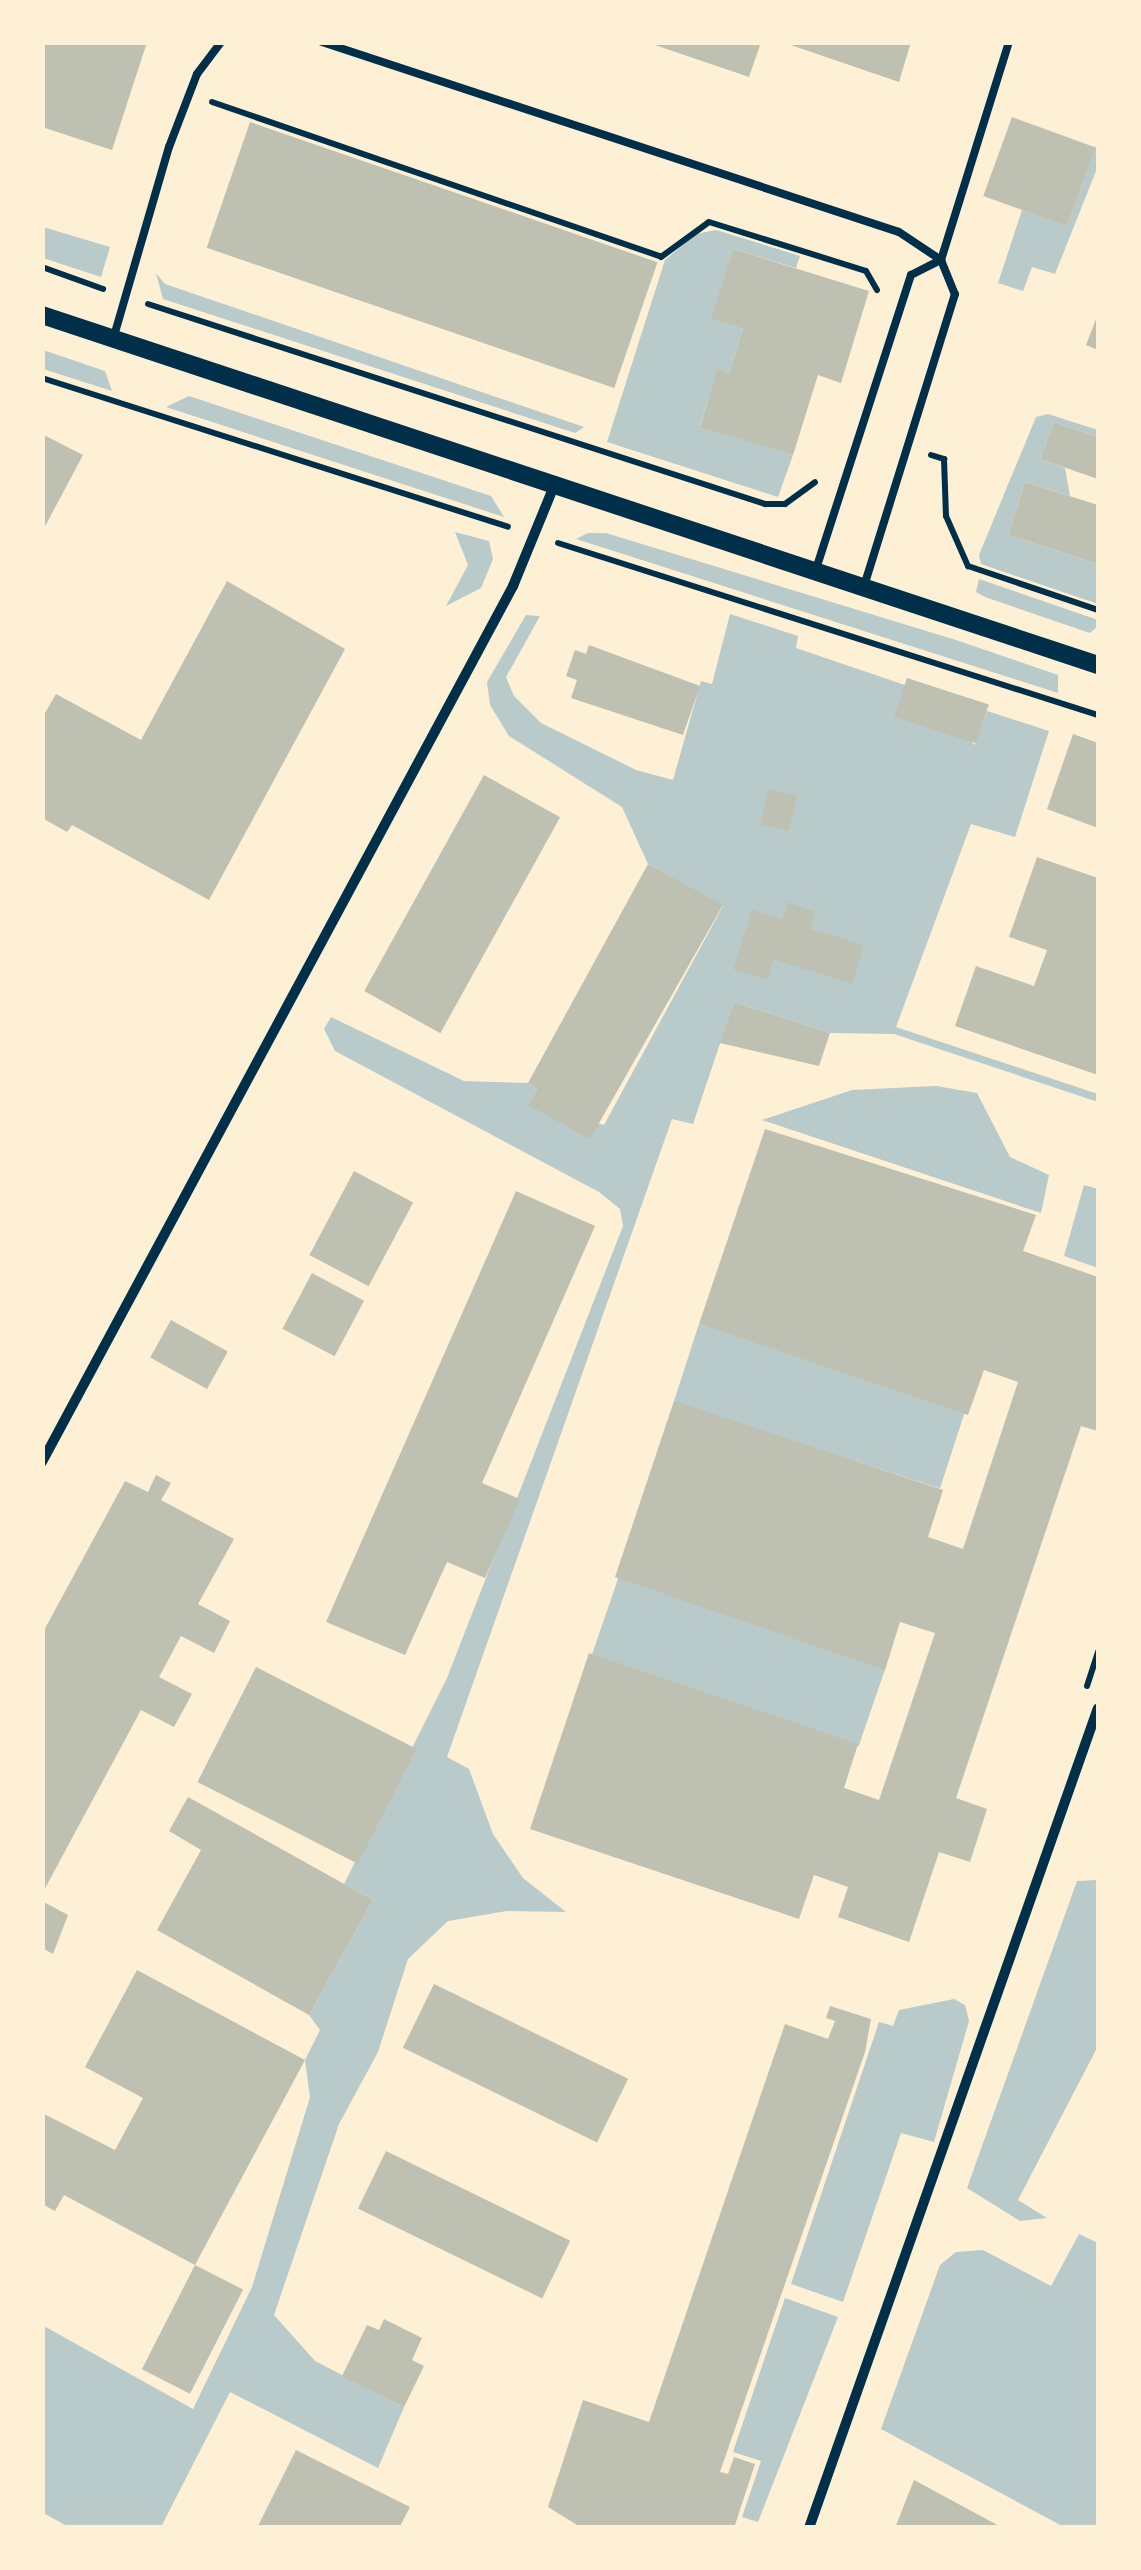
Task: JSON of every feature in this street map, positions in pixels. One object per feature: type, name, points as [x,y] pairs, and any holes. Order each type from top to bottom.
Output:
[{"type":"street","points":[[42,315],[866,582],[1098,664]]},
{"type":"street","points":[[42,1462],[536,536],[556,480]]},
{"type":"street","points":[[809,2528],[882,2337],[1098,1708]]},
{"type":"lane","points":[[114,336],[189,94],[221,42]]},
{"type":"lane","points":[[322,42],[886,227],[941,260],[956,294],[866,582]]},
{"type":"lane","points":[[816,566],[911,275],[941,260],[1008,42]]},
{"type":"path","points":[[189,94],[660,257],[685,233],[709,222],[866,272],[876,304]]},
{"type":"path","points":[[42,267],[765,504],[796,499],[820,475]]},
{"type":"path","points":[[42,378],[1098,716]]},
{"type":"path","points":[[908,448],[944,459],[946,516],[968,566],[1098,610]]},
{"type":"shaded area","points":[[1098,140],[1098,166],[1055,274],[1032,267],[1023,291],[998,283],[1022,210],[1067,226]]},
{"type":"shaded area","points":[[43,227],[110,247],[101,277],[43,258]]},
{"type":"shaded area","points":[[716,230],[800,256],[796,268],[733,249],[712,319],[743,329],[729,373],[717,370],[700,426],[793,455],[778,497],[607,442],[665,260],[696,234]]},
{"type":"shaded area","points":[[156,273],[165,284],[584,427],[575,433],[163,299]]},
{"type":"shaded area","points":[[43,350],[105,371],[112,391],[43,369]]},
{"type":"shaded area","points":[[189,396],[491,496],[504,517],[166,407]]},
{"type":"shaded area","points":[[1048,414],[1098,430],[1098,437],[1054,422],[1040,459],[1065,468],[1070,496],[1025,482],[1008,535],[1098,564],[1098,604],[981,564],[979,555],[1036,417]]},
{"type":"shaded area","points":[[455,532],[489,541],[493,559],[481,588],[446,606],[468,565]]},
{"type":"shaded area","points":[[588,533],[606,533],[956,640],[1058,675],[1058,693],[576,539]]},
{"type":"shaded area","points":[[979,579],[1098,620],[1098,626],[1090,633],[985,597],[976,592]]},
{"type":"shaded area","points":[[730,614],[798,636],[796,648],[905,685],[975,745],[987,711],[1049,731],[1015,837],[971,824],[896,1027],[1098,1094],[1098,1102],[894,1034],[830,1033],[734,1002],[693,1124],[672,1119],[447,1757],[469,1769],[493,1834],[523,1878],[566,1912],[507,1911],[448,1921],[408,1959],[378,2052],[339,2124],[274,2315],[315,2361],[404,2407],[378,2468],[230,2392],[161,2527],[69,2527],[43,2513],[42,2325],[193,2409],[252,2287],[310,2097],[305,2060],[320,2030],[309,2015],[373,1900],[344,1884],[447,1678],[623,1226],[620,1209],[599,1192],[335,1051],[324,1029],[331,1017],[464,1081],[528,1083],[537,1089],[529,1104],[604,1125],[723,906],[648,864],[622,807],[509,736],[490,705],[487,682],[526,615],[540,616],[506,677],[514,696],[541,723],[636,770],[673,780],[701,681],[712,684]]},
{"type":"shaded area","points":[[936,1086],[977,1093],[1010,1157],[1049,1175],[1041,1213],[762,1120],[852,1090]]},
{"type":"shaded area","points":[[1084,1185],[1098,1189],[1098,1268],[1064,1256]]},
{"type":"shaded area","points":[[699,1324],[965,1411],[940,1489],[674,1402]]},
{"type":"shaded area","points":[[619,1576],[886,1668],[859,1746],[592,1654]]},
{"type":"shaded area","points":[[1098,1880],[1098,2046],[1018,2200],[1047,2218],[1020,2221],[967,2188],[1077,1881]]},
{"type":"shaded area","points":[[954,1999],[965,2005],[969,2021],[934,2142],[901,2133],[843,2302],[791,2284],[879,2022],[893,2026],[899,2010]]},
{"type":"shaded area","points":[[1079,2234],[1098,2243],[1098,2527],[1064,2527],[881,2429],[940,2265],[956,2252],[983,2250],[1051,2286]]},
{"type":"shaded area","points":[[785,2298],[838,2317],[758,2522],[742,2517],[761,2461],[733,2452]]},
{"type":"building","points":[[42,42],[147,42],[112,150],[42,127]]},
{"type":"building","points":[[646,42],[761,42],[749,77]]},
{"type":"building","points":[[782,42],[911,42],[899,82]]},
{"type":"building","points":[[1012,117],[1096,147],[1067,226],[983,196]]},
{"type":"building","points":[[250,122],[658,262],[614,388],[207,248]]},
{"type":"building","points":[[733,249],[869,291],[841,383],[818,375],[793,455],[700,427],[717,369],[729,373],[743,329],[711,319]]},
{"type":"building","points":[[1098,314],[1098,350],[1086,345]]},
{"type":"building","points":[[1054,422],[1098,437],[1098,479],[1040,459]]},
{"type":"building","points":[[42,434],[83,455],[42,532]]},
{"type":"building","points":[[1025,482],[1098,505],[1098,564],[1008,535]]},
{"type":"building","points":[[227,581],[345,649],[209,900],[72,825],[67,832],[42,818],[42,718],[56,694],[141,740]]},
{"type":"building","points":[[589,645],[700,686],[683,735],[571,698],[577,680],[566,676],[575,650],[586,654]]},
{"type":"building","points":[[907,678],[989,705],[976,744],[894,717]]},
{"type":"building","points":[[1073,734],[1098,743],[1098,828],[1047,809]]},
{"type":"building","points":[[484,775],[560,817],[440,1033],[364,991]]},
{"type":"building","points":[[769,789],[797,796],[788,831],[760,824]]},
{"type":"building","points":[[1037,857],[1098,878],[1098,1075],[955,1026],[976,966],[1034,986],[1047,950],[1009,937]]},
{"type":"building","points":[[648,864],[723,905],[590,1139],[528,1105],[537,1089],[528,1083]]},
{"type":"building","points":[[788,902],[816,912],[811,929],[864,945],[852,984],[774,959],[767,980],[733,969],[752,910],[782,920]]},
{"type":"building","points":[[734,1002],[830,1033],[819,1066],[720,1043]]},
{"type":"building","points":[[765,1129],[1036,1215],[1023,1251],[1098,1277],[1098,1431],[1081,1426],[956,1798],[987,1809],[970,1862],[939,1852],[909,1942],[838,1917],[848,1887],[814,1875],[799,1919],[530,1829],[589,1653],[858,1744],[844,1788],[879,1800],[935,1633],[900,1622],[885,1670],[615,1577],[674,1401],[943,1490],[928,1537],[963,1549],[1018,1382],[984,1370],[968,1415],[699,1324]]},
{"type":"building","points":[[354,1171],[413,1202],[369,1286],[309,1255]]},
{"type":"building","points":[[516,1191],[595,1226],[482,1483],[520,1499],[485,1578],[447,1562],[405,1655],[326,1622]]},
{"type":"building","points":[[312,1273],[364,1301],[335,1356],[282,1329]]},
{"type":"building","points":[[171,1320],[228,1352],[207,1389],[150,1358]]},
{"type":"building","points":[[156,1475],[171,1483],[161,1500],[234,1539],[198,1604],[230,1621],[214,1653],[181,1636],[159,1677],[192,1694],[174,1727],[141,1710],[42,1894],[42,1634],[125,1481],[148,1492]]},
{"type":"building","points":[[256,1667],[416,1749],[358,1864],[197,1782]]},
{"type":"building","points":[[188,1797],[373,1900],[309,2015],[157,1930],[201,1850],[169,1831]]},
{"type":"building","points":[[42,1901],[68,1915],[53,1954],[42,1948]]},
{"type":"building","points":[[137,1970],[305,2060],[195,2265],[64,2195],[55,2211],[42,2204],[42,2113],[115,2150],[143,2098],[85,2067]]},
{"type":"building","points":[[434,1984],[628,2079],[597,2143],[403,2048]]},
{"type":"building","points":[[830,2006],[871,2019],[865,2052],[720,2472],[728,2474],[734,2457],[755,2464],[734,2528],[582,2528],[548,2507],[583,2400],[649,2422],[785,2024],[828,2039],[835,2021],[826,2018]]},
{"type":"building","points":[[386,2151],[570,2241],[542,2298],[358,2209]]},
{"type":"building","points":[[195,2265],[243,2290],[190,2394],[142,2369]]},
{"type":"building","points":[[384,2319],[422,2338],[412,2360],[424,2366],[404,2407],[342,2376],[367,2325],[379,2330]]},
{"type":"building","points":[[296,2450],[410,2507],[399,2528],[257,2528]]},
{"type":"building","points":[[914,2480],[1003,2528],[895,2528]]}]
